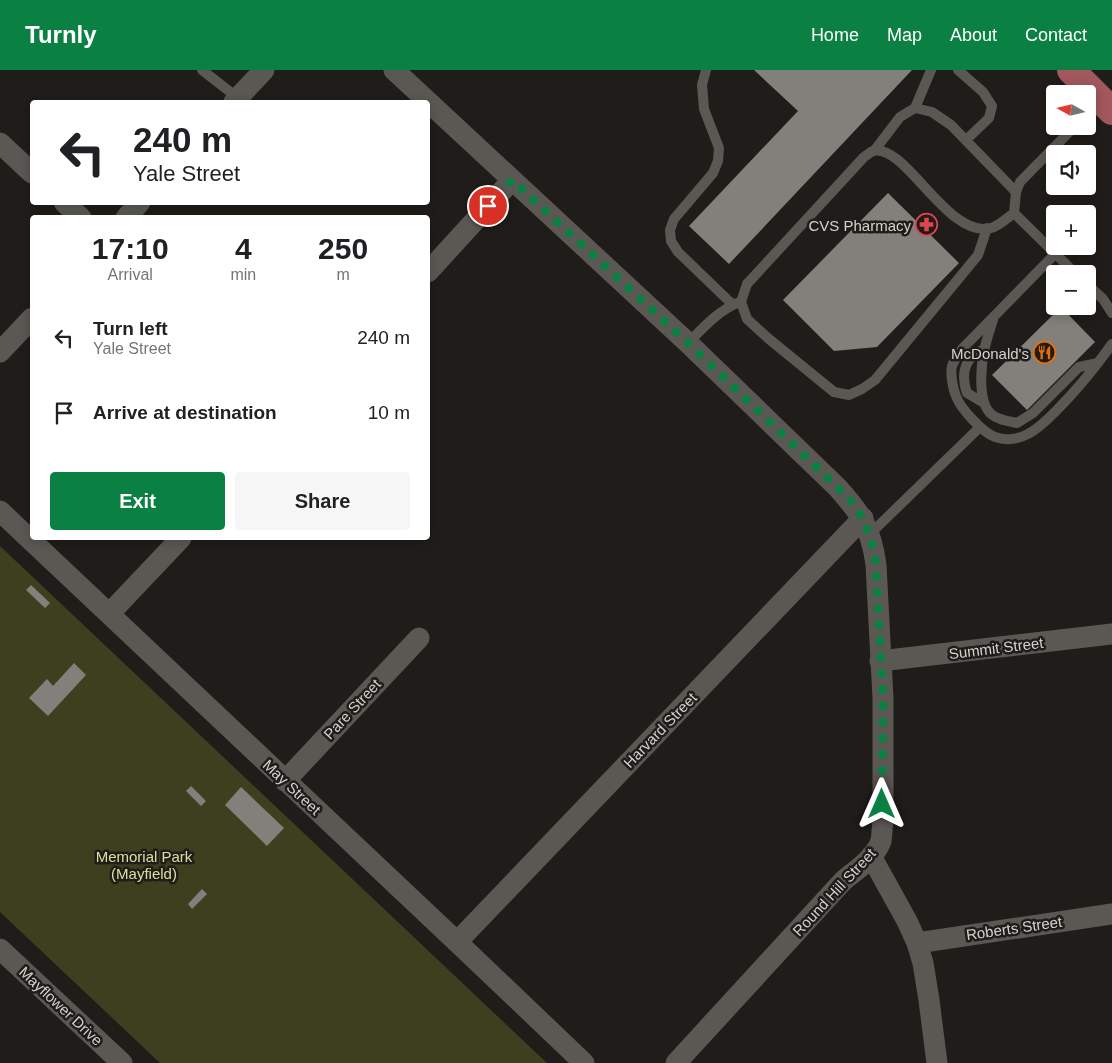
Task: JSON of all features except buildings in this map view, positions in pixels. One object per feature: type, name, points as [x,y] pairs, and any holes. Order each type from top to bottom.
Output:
[{"type":"main road","points":[[1070,70],[1101,109]]},
{"type":"street","points":[[236,100],[264,70]]},
{"type":"street","name":"Round Hill Street","points":[[394,70],[426,100]]},
{"type":"street","name":"Round Hill Street","points":[[430,104],[688,343],[838,488],[856,508],[867,526],[874,547],[883,698],[881,840],[872,856],[843,881],[676,1063]]},
{"type":"street","points":[[0,143],[30,171]]},
{"type":"street","points":[[430,270],[512,180]]},
{"type":"street","points":[[67,205],[78,215]]},
{"type":"street","points":[[129,215],[137,205]]},
{"type":"street","points":[[0,352],[30,320]]},
{"type":"street","name":"May Street","points":[[0,511],[30,539]]},
{"type":"street","name":"Harvard Street","points":[[458,942],[867,526]]},
{"type":"street","name":"May Street","points":[[31,540],[584,1063]]},
{"type":"street","points":[[110,614],[179,540]]},
{"type":"street","name":"Summit Street","points":[[880,661],[1112,634]]},
{"type":"street","name":"Pare Street","points":[[285,780],[419,638]]},
{"type":"street","points":[[872,856],[917,942],[923,963],[937,1063]]},
{"type":"street","name":"Roberts Street","points":[[917,942],[1112,914]]},
{"type":"street","name":"Mayflower Drive","points":[[0,949],[122,1063]]},
{"type":"lane","points":[[202,70],[236,100]]},
{"type":"lane","points":[[706,70],[702,85],[704,109],[719,148],[718,161],[713,173],[674,219],[670,230],[671,241],[678,252],[737,303],[747,319],[834,392],[849,395],[875,380],[978,256],[987,228]]},
{"type":"lane","points":[[688,343],[716,316],[726,308],[737,303],[747,284],[864,157],[874,151],[900,117],[915,108],[930,70]]},
{"type":"lane","points":[[958,70],[983,92],[992,106],[990,118],[966,140]]},
{"type":"lane","points":[[915,108],[932,112],[951,125],[1016,192]]},
{"type":"lane","points":[[1014,213],[1016,192],[1020,182],[1066,135]]},
{"type":"lane","points":[[874,151],[887,152],[898,160],[945,208],[962,222],[978,229],[992,228],[1014,213]]},
{"type":"lane","points":[[1014,213],[1046,245]]},
{"type":"lane","points":[[1054,255],[962,349],[952,366],[952,379],[956,397],[980,427],[994,437],[1010,440],[1028,434],[1045,422],[1069,398],[1112,344]]},
{"type":"lane","points":[[1056,255],[1067,265]]},
{"type":"lane","points":[[1096,292],[1103,299],[1112,313]]},
{"type":"lane","points":[[994,317],[985,348],[981,381],[984,403],[991,414],[1003,421],[1017,423],[1033,413],[1079,367],[1098,362]]},
{"type":"lane","points":[[984,403],[967,393],[963,382],[970,358],[985,348]]},
{"type":"lane","points":[[867,526],[980,427]]},
{"type":"green space","name":"Memorial Park (Mayfield)","points":[[0,546],[547,1063],[160,1063],[0,912]]},
{"type":"place","name":"CVS Pharmacy","points":[[927,225]]},
{"type":"place","name":"McDonald's","points":[[1045,353]]},
{"type":"route","points":[[488,206],[512,180],[688,343],[838,488],[863,518],[874,547],[876,565],[883,698],[882,804]]}]
